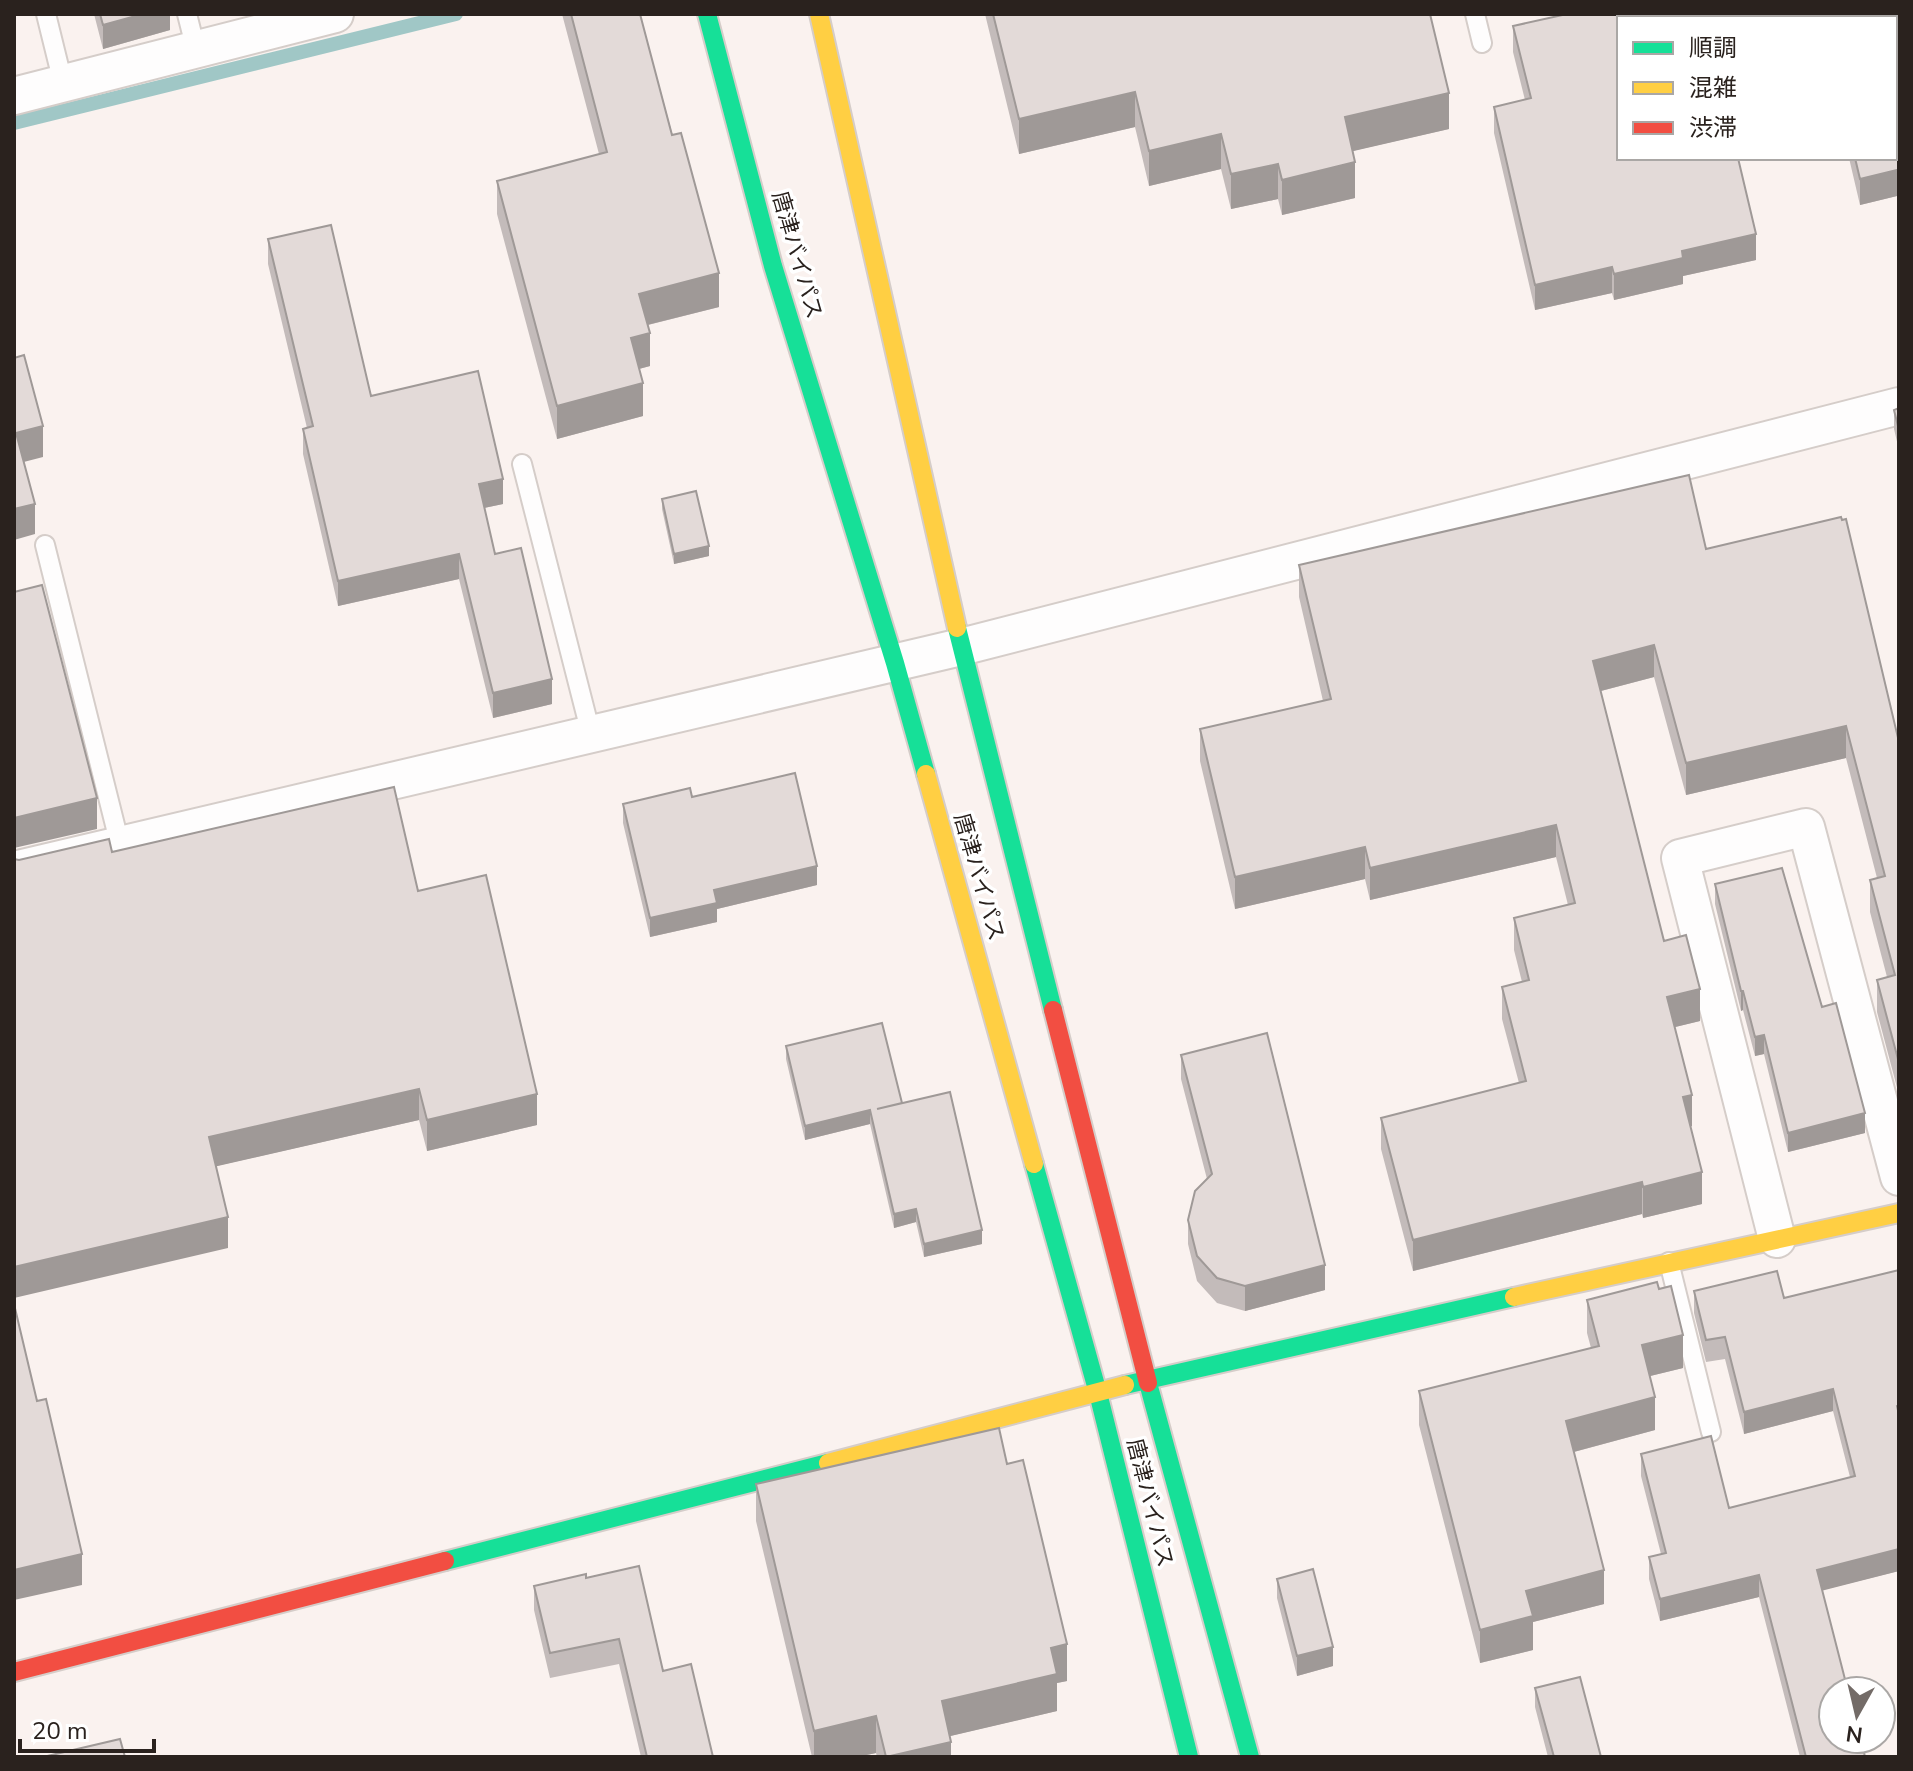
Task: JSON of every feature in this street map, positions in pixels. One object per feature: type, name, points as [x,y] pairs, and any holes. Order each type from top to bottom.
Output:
[{"type":"main road","name":"唐津バイパス","points":[[707,14],[773,266],[895,663],[1098,1393],[1189,1757]]},
{"type":"main road","name":"唐津バイパス","points":[[819,14],[961,647],[1147,1378],[1250,1757]]},
{"type":"main road","points":[[14,1672],[1147,1378],[1899,1213]]},
{"type":"street","points":[[14,96],[335,14]]},
{"type":"street","points":[[14,870],[961,647],[1899,406]]},
{"type":"street","points":[[1777,1239],[1680,858],[1806,827],[1899,1177]]},
{"type":"lane","points":[[46,14],[63,83]]},
{"type":"lane","points":[[187,14],[196,50]]},
{"type":"lane","points":[[1475,14],[1482,43]]},
{"type":"lane","points":[[522,464],[591,734]]},
{"type":"lane","points":[[45,545],[120,845]]},
{"type":"lane","points":[[1669,1262],[1711,1432]]},
{"type":"building","points":[[100,14],[143,14],[103,25]]},
{"type":"building","points":[[571,14],[640,14],[672,135],[681,133],[719,273],[639,294],[650,333],[631,338],[643,383],[557,406],[497,181],[607,152]]},
{"type":"building","points":[[993,14],[1430,14],[1449,93],[1345,117],[1355,162],[1282,180],[1278,164],[1231,174],[1221,134],[1149,151],[1135,92],[1019,119]]},
{"type":"building","points":[[1567,14],[1760,14],[1617,16],[1617,160],[1738,160],[1756,234],[1682,251],[1683,258],[1614,274],[1612,267],[1535,285],[1494,107],[1531,98],[1513,26]]},
{"type":"building","points":[[1820,14],[1876,16],[1820,16]]},
{"type":"building","points":[[1897,101],[1899,179],[1897,170],[1860,179],[1855,160],[1897,160]]},
{"type":"building","points":[[331,225],[371,396],[478,371],[503,479],[479,484],[495,554],[521,548],[552,679],[493,693],[459,554],[338,581],[303,429],[313,426],[268,239]]},
{"type":"building","points":[[24,355],[43,426],[16,433],[35,504],[14,509],[14,358]]},
{"type":"building","points":[[1899,408],[1899,430],[1894,410]]},
{"type":"building","points":[[1689,475],[1706,549],[1841,517],[1842,520],[1846,519],[1899,742],[1899,1063],[1877,980],[1895,975],[1870,880],[1885,876],[1846,726],[1686,763],[1654,645],[1593,661],[1664,941],[1686,935],[1700,989],[1667,997],[1692,1095],[1683,1097],[1702,1172],[1643,1187],[1642,1182],[1413,1240],[1381,1118],[1526,1081],[1502,987],[1529,980],[1514,918],[1575,903],[1556,825],[1370,868],[1365,847],[1235,877],[1200,729],[1331,699],[1299,565]]},
{"type":"building","points":[[696,491],[709,546],[674,554],[662,499]]},
{"type":"building","points":[[42,585],[97,798],[14,818],[14,592]]},
{"type":"building","points":[[795,773],[817,866],[714,890],[717,903],[650,918],[623,804],[690,788],[692,797]]},
{"type":"building","points":[[394,787],[418,891],[486,875],[537,1094],[427,1120],[419,1089],[209,1137],[228,1217],[14,1267],[14,859],[109,839],[112,852]]},
{"type":"building","points":[[1782,868],[1822,1007],[1836,1003],[1865,1113],[1788,1133],[1764,1035],[1755,1037],[1741,991],[1715,884]]},
{"type":"building","points":[[882,1023],[902,1103],[877,1109],[950,1092],[982,1230],[924,1244],[916,1209],[894,1214],[870,1110],[805,1126],[786,1046]]},
{"type":"building","points":[[1267,1033],[1325,1265],[1245,1286],[1217,1278],[1197,1256],[1188,1220],[1195,1191],[1212,1174],[1181,1055]]},
{"type":"building","points":[[1899,1270],[1899,1549],[1817,1570],[1844,1675],[1817,1675],[1817,1755],[1865,1757],[1806,1757],[1759,1575],[1660,1599],[1649,1557],[1666,1553],[1641,1454],[1711,1436],[1729,1508],[1855,1476],[1833,1389],[1744,1412],[1725,1337],[1706,1340],[1694,1291],[1777,1271],[1784,1298]]},
{"type":"building","points":[[1657,1282],[1659,1289],[1671,1286],[1683,1335],[1642,1345],[1655,1397],[1566,1421],[1604,1570],[1526,1591],[1533,1616],[1480,1630],[1419,1391],[1599,1346],[1587,1300]]},
{"type":"building","points":[[14,1304],[37,1401],[46,1399],[82,1554],[14,1570]]},
{"type":"building","points":[[999,1428],[1007,1464],[1023,1460],[1067,1644],[1051,1648],[1057,1674],[942,1701],[951,1742],[886,1757],[876,1716],[814,1731],[756,1484]]},
{"type":"building","points":[[639,1566],[663,1671],[691,1664],[713,1757],[647,1757],[619,1639],[550,1653],[534,1586]]},
{"type":"building","points":[[1313,1569],[1333,1647],[1297,1656],[1277,1579]]},
{"type":"building","points":[[1580,1677],[1601,1757],[1554,1757],[1535,1688]]},
{"type":"building","points":[[120,1739],[125,1757],[43,1757]]},
{"type":"waterway","points":[[14,123],[456,14]]},
{"type":"traffic: fast","points":[[707,14],[773,266],[926,774]]},
{"type":"traffic: fast","points":[[957,628],[1053,1010]]},
{"type":"traffic: fast","points":[[1034,1164],[1098,1393],[1189,1757]]},
{"type":"traffic: fast","points":[[1125,1385],[1514,1297]]},
{"type":"traffic: fast","points":[[1148,1383],[1250,1757]]},
{"type":"traffic: fast","points":[[445,1561],[828,1463]]},
{"type":"traffic: slow","points":[[819,14],[957,628]]},
{"type":"traffic: slow","points":[[926,774],[1034,1164]]},
{"type":"traffic: slow","points":[[1514,1297],[1899,1213]]},
{"type":"traffic: slow","points":[[828,1463],[1125,1385]]},
{"type":"traffic: jam","points":[[1053,1010],[1148,1383]]},
{"type":"traffic: jam","points":[[14,1672],[445,1561]]}]
